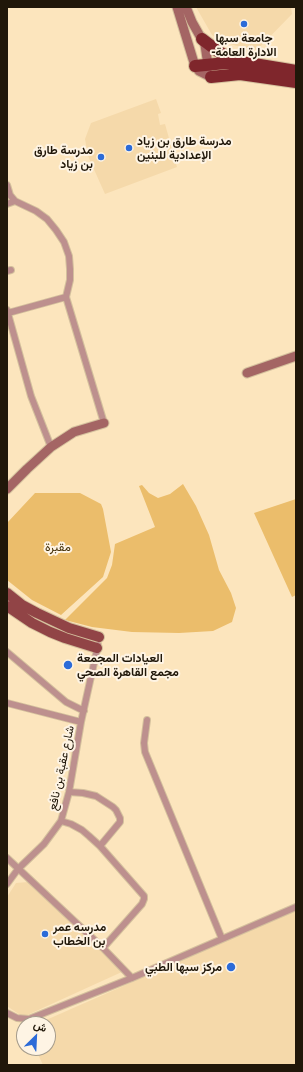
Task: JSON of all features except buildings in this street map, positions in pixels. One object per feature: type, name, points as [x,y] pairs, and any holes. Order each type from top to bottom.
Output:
[{"type":"highway","points":[[202,39],[219,52],[238,63]]},
{"type":"highway","points":[[208,72],[238,63],[258,64],[296,71]]},
{"type":"highway","points":[[194,66],[208,72],[240,74],[296,82]]},
{"type":"main road","points":[[7,593],[22,605],[36,613],[69,628],[99,637]]},
{"type":"main road","points":[[7,606],[32,623],[50,632],[97,648]]},
{"type":"street","points":[[177,7],[194,66]]},
{"type":"street","points":[[186,7],[192,22],[202,39],[206,52],[208,72]]},
{"type":"street","points":[[7,185],[10,195],[15,201],[36,211],[47,219],[64,242],[69,256],[70,269],[70,280],[66,297],[104,422],[74,432],[51,447],[26,469],[7,489]]},
{"type":"street","points":[[7,204],[15,201]]},
{"type":"street","points":[[51,447],[31,396],[8,312],[66,297]]},
{"type":"street","points":[[247,373],[296,356]]},
{"type":"street","name":"شارع عقبة بن نافع","points":[[7,884],[18,869],[44,844],[61,821],[70,792],[99,637]]},
{"type":"street","points":[[7,652],[66,702],[84,711]]},
{"type":"street","points":[[7,703],[82,722]]},
{"type":"street","points":[[147,720],[144,743],[145,752],[222,939]]},
{"type":"street","points":[[70,792],[96,796],[116,810],[120,818],[120,822],[100,846]]},
{"type":"street","points":[[61,821],[82,830],[100,846],[140,892],[144,899],[142,904],[103,948]]},
{"type":"street","points":[[7,858],[103,948],[132,978]]},
{"type":"street","points":[[7,1013],[17,1018],[29,1019],[132,978],[296,907]]},
{"type":"shaded area","name":"جامعة سبها -الادارة العامة","points":[[196,7],[291,7],[292,14],[257,50],[223,42],[212,35]]},
{"type":"shaded area","name":"مدرسة طارق بن زياد الإعدادية للبنين","points":[[156,99],[161,113],[158,114],[160,125],[165,124],[177,167],[105,194],[88,156],[85,139],[91,123]]},
{"type":"shaded area","name":"مدرسه عمر بن الخطاب","points":[[28,882],[124,971],[25,1016],[22,1016],[7,1006],[7,897],[16,883]]},
{"type":"shaded area","name":"مركز سبها الطبي","points":[[296,910],[296,1065],[43,1065],[39,1056],[56,1056],[55,1016]]},
{"type":"green space","points":[[183,484],[196,506],[209,535],[219,570],[231,593],[236,608],[232,622],[213,631],[179,633],[132,632],[92,627],[65,620],[107,578],[112,565],[115,544],[155,527],[139,486],[142,485],[149,493],[158,498],[170,494]]},
{"type":"green space","name":"مقبرة","points":[[35,493],[80,493],[101,504],[103,509],[111,552],[103,577],[61,615],[32,600],[7,580],[7,523]]},
{"type":"green space","points":[[296,499],[296,595],[292,597],[254,513]]},
{"type":"place","name":"جامعة سبها -الادارة العامة","points":[[244,24]]},
{"type":"place","name":"مدرسة طارق بن زياد الإعدادية للبنين","points":[[129,148]]},
{"type":"place","name":"مدرسة طارق بن زياد","points":[[101,157]]},
{"type":"place","name":"العيادات المجمعة مجمع القاهرة الصحي","points":[[68,665]]},
{"type":"place","name":"مدرسه عمر بن الخطاب","points":[[45,934]]},
{"type":"place","name":"مركز سبها الطبي","points":[[231,967]]}]
